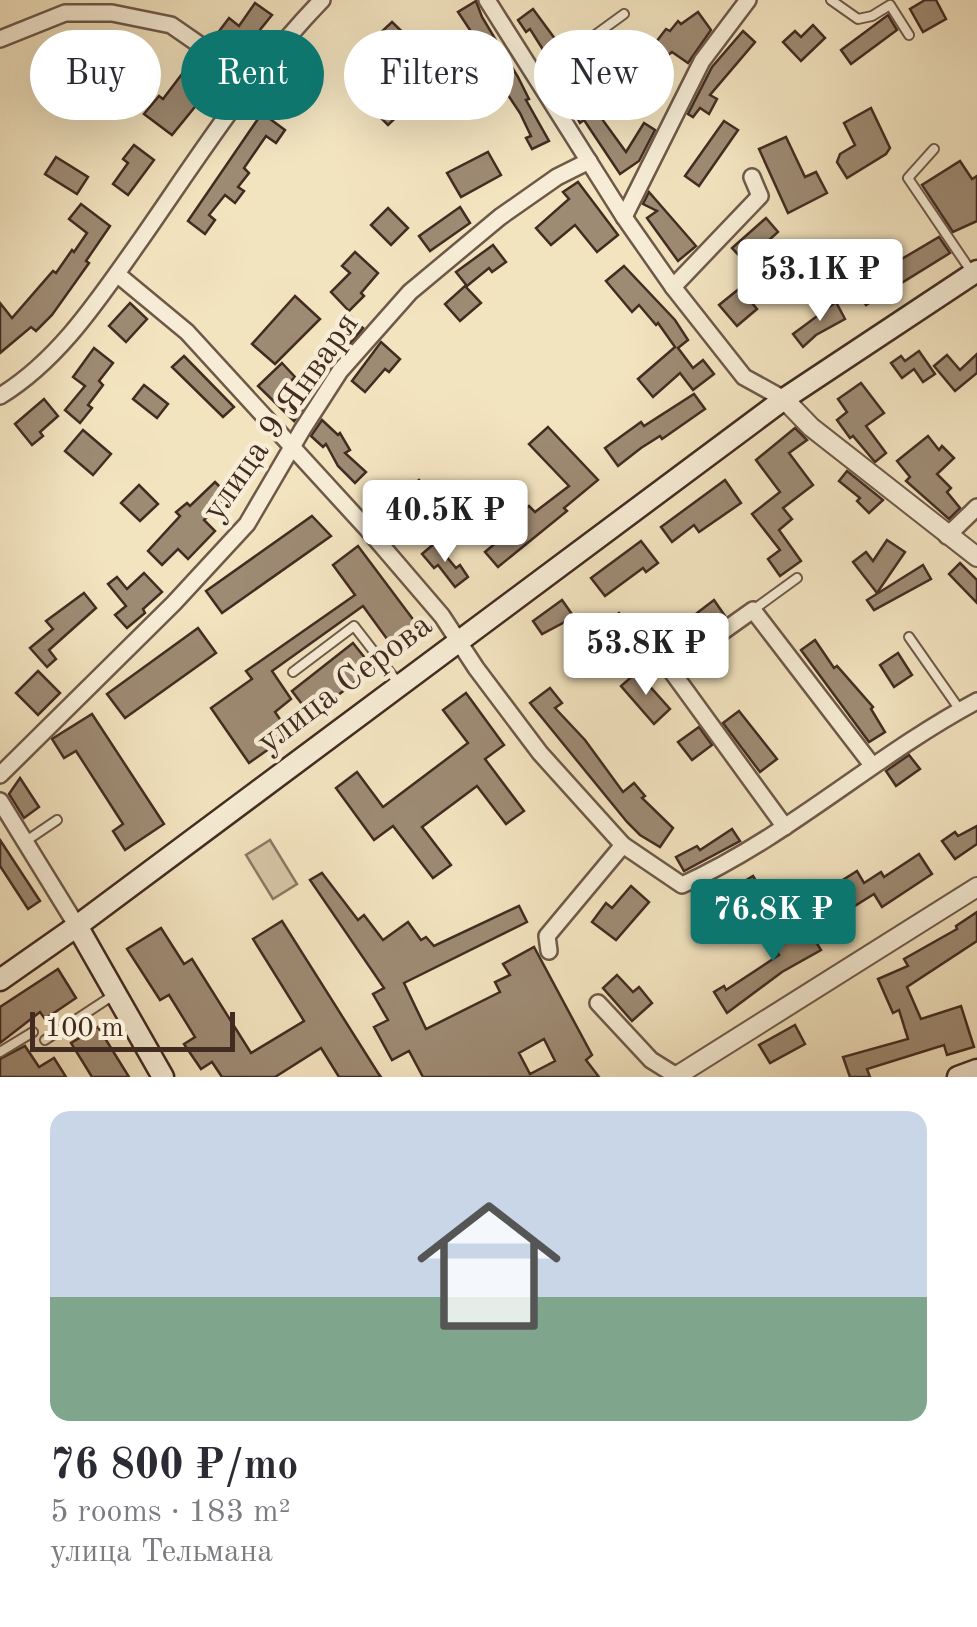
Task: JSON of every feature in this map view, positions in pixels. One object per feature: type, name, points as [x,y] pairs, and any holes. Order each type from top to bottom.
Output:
[{"type":"main road","name":"улица Серова","points":[[0,980],[784,399],[975,272]]},
{"type":"main road","points":[[77,926],[164,1077]]},
{"type":"main road","points":[[958,1077],[977,1070]]},
{"type":"street","points":[[296,30],[322,0]]},
{"type":"street","points":[[487,0],[534,75]]},
{"type":"street","points":[[624,218],[702,61],[748,0]]},
{"type":"street","points":[[0,39],[60,6],[171,26],[181,33]]},
{"type":"street","points":[[0,396],[56,352],[117,274],[225,120]]},
{"type":"street","points":[[562,120],[624,218],[744,376],[784,399],[812,427],[977,557]]},
{"type":"street","name":"улица 9 Января","points":[[0,775],[248,524],[340,371],[410,292],[500,217],[557,177],[589,162]]},
{"type":"street","points":[[673,287],[760,196],[752,176]]},
{"type":"street","points":[[117,274],[187,332],[294,447],[442,616],[540,753],[623,845],[682,885],[730,864],[872,765],[977,701]]},
{"type":"street","points":[[947,536],[977,508]]},
{"type":"street","points":[[785,826],[670,668],[752,610],[872,765]]},
{"type":"street","points":[[0,800],[77,926]]},
{"type":"street","points":[[0,835],[16,824]]},
{"type":"street","points":[[549,951],[547,936],[558,920],[623,845]]},
{"type":"street","points":[[598,1003],[650,1060],[675,1076],[977,886]]},
{"type":"lane","points":[[831,0],[858,20],[890,5],[909,35]]},
{"type":"lane","points":[[602,30],[624,14]]},
{"type":"lane","points":[[934,149],[908,178],[975,272]]},
{"type":"lane","points":[[752,610],[798,578]]},
{"type":"lane","points":[[293,672],[354,626],[399,684]]},
{"type":"lane","points":[[909,638],[960,710]]},
{"type":"lane","points":[[26,840],[58,820]]},
{"type":"lane","points":[[46,1040],[115,993]]},
{"type":"lane","points":[[0,1052],[33,1032]]},
{"type":"shaded area","points":[[270,840],[297,884],[273,899],[246,855]]},
{"type":"building","points":[[925,0],[936,0],[946,19],[923,32],[910,9]]},
{"type":"building","points":[[476,1],[490,30],[470,30],[458,12]]},
{"type":"building","points":[[255,3],[272,15],[260,30],[220,30],[229,18],[239,26]]},
{"type":"building","points":[[533,9],[548,30],[534,30],[534,35],[530,29],[526,32],[518,20]]},
{"type":"building","points":[[698,12],[711,30],[688,63],[674,53],[674,30],[671,30],[678,21],[681,24]]},
{"type":"building","points":[[888,15],[897,30],[851,64],[841,50]]},
{"type":"building","points":[[392,22],[400,30],[383,30]]},
{"type":"building","points":[[813,25],[825,38],[801,61],[783,42],[795,31],[801,37]]},
{"type":"building","points":[[743,31],[755,42],[710,95],[717,99],[709,114],[700,108],[693,117],[688,114],[712,67]]},
{"type":"building","points":[[514,70],[529,99],[526,100],[534,120],[549,141],[532,149],[526,138],[531,136],[514,104]]},
{"type":"building","points":[[181,75],[181,120],[184,120],[172,135],[152,120],[161,120],[163,99]]},
{"type":"building","points":[[871,108],[890,148],[847,178],[837,162],[840,154],[855,145],[844,123]]},
{"type":"building","points":[[257,120],[271,120],[285,130],[276,143],[266,136],[244,168],[249,173],[238,187],[244,191],[235,203],[225,195],[209,215],[215,220],[205,234],[188,221]]},
{"type":"building","points":[[584,120],[603,120],[626,152],[644,123],[655,130],[639,161],[620,174]]},
{"type":"building","points":[[724,121],[738,130],[699,186],[685,176]]},
{"type":"building","points":[[786,137],[805,177],[816,172],[827,193],[788,213],[759,149]]},
{"type":"building","points":[[134,145],[154,160],[128,195],[113,184],[128,163],[123,159]]},
{"type":"building","points":[[488,152],[501,175],[461,197],[447,173]]},
{"type":"building","points":[[56,157],[88,177],[77,194],[45,174]]},
{"type":"building","points":[[960,161],[972,179],[977,176],[977,221],[953,232],[922,185]]},
{"type":"building","points":[[578,182],[618,235],[597,252],[575,225],[551,245],[536,228],[569,199],[563,192]]},
{"type":"building","points":[[649,192],[696,246],[678,261],[647,218],[657,211],[643,204]]},
{"type":"building","points":[[81,204],[110,226],[52,315],[36,331],[31,327],[0,353],[0,303],[12,318],[74,252],[87,233],[69,219]]},
{"type":"building","points":[[460,207],[470,223],[430,251],[419,236]]},
{"type":"building","points":[[388,208],[408,228],[391,245],[371,225]]},
{"type":"building","points":[[766,218],[778,232],[745,262],[732,248]]},
{"type":"building","points":[[939,237],[950,253],[866,305],[857,291],[885,274],[883,270]]},
{"type":"building","points":[[493,245],[506,262],[492,272],[489,268],[467,286],[456,272]]},
{"type":"building","points":[[355,252],[378,273],[349,311],[331,292],[350,273],[342,266]]},
{"type":"building","points":[[624,266],[675,320],[688,340],[678,348],[693,368],[703,360],[714,374],[693,390],[680,373],[653,397],[638,379],[675,347],[658,323],[639,305],[632,312],[606,281]]},
{"type":"building","points":[[465,286],[481,303],[460,321],[445,304]]},
{"type":"building","points":[[740,288],[757,309],[737,326],[719,305]]},
{"type":"building","points":[[295,296],[320,319],[275,364],[252,344]]},
{"type":"building","points":[[836,302],[845,319],[803,347],[793,334]]},
{"type":"building","points":[[130,303],[147,319],[126,342],[109,326]]},
{"type":"building","points":[[351,317],[363,328],[319,382],[307,372]]},
{"type":"building","points":[[381,342],[400,359],[389,372],[385,369],[365,392],[352,381]]},
{"type":"building","points":[[94,348],[113,363],[99,381],[103,385],[80,423],[65,410],[85,386],[73,377]]},
{"type":"building","points":[[919,351],[935,374],[923,382],[914,369],[902,378],[891,363],[901,356],[905,361]]},
{"type":"building","points":[[977,354],[977,373],[955,391],[934,366],[947,355],[960,370]]},
{"type":"building","points":[[184,356],[234,407],[223,417],[172,367]]},
{"type":"building","points":[[282,363],[295,377],[283,389],[305,405],[294,421],[258,386]]},
{"type":"building","points":[[861,383],[884,413],[866,426],[886,453],[875,462],[837,420],[847,412],[838,399]]},
{"type":"building","points":[[144,385],[168,404],[157,418],[133,399]]},
{"type":"building","points":[[694,394],[705,409],[618,466],[605,448],[641,422],[644,426]]},
{"type":"building","points":[[44,399],[58,416],[32,445],[15,424]]},
{"type":"building","points":[[322,420],[340,433],[350,450],[345,453],[366,472],[355,483],[338,466],[326,444],[323,447],[311,436]]},
{"type":"building","points":[[548,427],[598,480],[564,508],[567,511],[498,567],[485,552],[515,527],[511,521],[529,506],[535,512],[569,486],[529,444]]},
{"type":"building","points":[[795,428],[807,440],[789,453],[813,485],[783,508],[792,519],[779,530],[801,561],[780,576],[768,559],[780,550],[752,514],[780,492],[756,460]]},
{"type":"building","points":[[83,430],[111,454],[93,475],[65,451]]},
{"type":"building","points":[[928,436],[939,450],[942,446],[954,458],[937,474],[951,488],[947,492],[960,508],[949,519],[906,481],[910,477],[897,461]]},
{"type":"building","points":[[847,471],[883,500],[869,513],[857,501],[860,498],[839,481]]},
{"type":"building","points":[[419,480],[438,502],[421,516],[402,495]]},
{"type":"building","points":[[725,480],[741,503],[699,532],[694,525],[672,542],[661,527]]},
{"type":"building","points":[[215,482],[229,496],[204,520],[215,531],[188,559],[178,549],[162,565],[148,551],[180,516],[176,512],[187,503],[190,506]]},
{"type":"building","points":[[139,485],[158,504],[140,521],[121,503]]},
{"type":"building","points":[[312,516],[331,536],[222,613],[206,591]]},
{"type":"building","points":[[887,540],[905,552],[877,593],[853,562],[866,552],[873,561]]},
{"type":"building","points":[[641,541],[658,563],[646,572],[643,568],[605,596],[591,578]]},
{"type":"building","points":[[435,543],[468,577],[455,587],[438,565],[434,568],[422,554]]},
{"type":"building","points":[[358,546],[424,634],[398,654],[363,606],[272,671],[291,699],[275,712],[290,734],[249,763],[211,708],[252,679],[246,671],[355,595],[333,565]]},
{"type":"building","points":[[960,563],[977,580],[977,603],[949,574]]},
{"type":"building","points":[[923,565],[931,579],[874,610],[867,600]]},
{"type":"building","points":[[144,573],[162,592],[127,628],[115,615],[126,606],[108,584],[117,577],[127,589]]},
{"type":"building","points":[[84,593],[96,608],[49,650],[56,659],[47,667],[30,648],[53,629],[46,621]]},
{"type":"building","points":[[562,600],[574,617],[542,634],[533,621]]},
{"type":"building","points":[[714,600],[725,616],[677,650],[667,636]]},
{"type":"building","points":[[619,613],[642,639],[646,636],[658,653],[641,667],[619,638],[609,647],[597,632]]},
{"type":"building","points":[[198,628],[216,653],[125,718],[107,694]]},
{"type":"building","points":[[815,640],[834,668],[837,666],[873,707],[885,732],[869,742],[801,650]]},
{"type":"building","points":[[353,643],[373,668],[311,716],[292,691]]},
{"type":"building","points":[[898,653],[912,675],[894,687],[880,665]]},
{"type":"building","points":[[38,671],[60,693],[38,715],[16,693]]},
{"type":"building","points":[[637,672],[670,709],[654,724],[621,686]]},
{"type":"building","points":[[550,688],[562,703],[555,708],[585,740],[623,792],[634,783],[645,796],[642,798],[673,828],[660,847],[627,822],[530,703]]},
{"type":"building","points":[[466,693],[504,745],[485,759],[524,811],[506,824],[477,786],[422,827],[451,865],[433,878],[393,826],[374,840],[336,788],[357,772],[383,807],[468,743],[443,710]]},
{"type":"building","points":[[739,711],[777,759],[760,772],[723,723]]},
{"type":"building","points":[[92,714],[164,824],[125,850],[113,831],[123,824],[76,751],[64,758],[52,739]]},
{"type":"building","points":[[699,727],[712,745],[692,760],[678,742]]},
{"type":"building","points":[[909,755],[920,769],[896,786],[886,771]]},
{"type":"building","points":[[20,778],[39,807],[24,818],[9,794]]},
{"type":"building","points":[[977,826],[977,844],[955,859],[942,841],[955,832],[958,836]]},
{"type":"building","points":[[732,829],[740,841],[684,871],[676,857],[697,846],[700,850]]},
{"type":"building","points":[[0,840],[40,901],[28,909],[0,866]]},
{"type":"building","points":[[919,854],[932,874],[882,907],[874,894],[850,909],[835,885],[857,871],[864,883],[881,872],[884,877]]},
{"type":"building","points":[[322,873],[358,920],[364,915],[383,940],[408,922],[421,940],[426,937],[434,946],[519,906],[527,922],[404,983],[426,1029],[500,992],[495,982],[510,975],[503,964],[534,947],[592,1055],[586,1060],[599,1077],[423,1077],[409,1051],[392,1060],[374,1027],[388,1020],[373,994],[384,988],[310,880]],"holes":[[[544,1039],[555,1061],[530,1074],[519,1053]]]},
{"type":"building","points":[[753,876],[764,894],[712,925],[704,910]]},
{"type":"building","points":[[631,886],[649,902],[616,940],[592,922],[606,903],[612,908]]},
{"type":"building","points":[[977,912],[977,941],[907,987],[921,1019],[961,1006],[974,1047],[947,1055],[944,1045],[867,1069],[870,1077],[850,1077],[843,1057],[908,1039],[899,1010],[893,1013],[878,979],[908,966],[904,959],[957,929]]},
{"type":"building","points":[[799,914],[821,950],[782,972],[727,1013],[714,992],[724,986],[726,990],[779,955],[773,946],[790,935],[783,924]]},
{"type":"building","points":[[282,921],[381,1077],[339,1077],[321,1048],[275,1077],[222,1077],[212,1062],[201,1069],[184,1044],[195,1037],[169,995],[160,1000],[127,949],[161,928],[184,964],[192,959],[251,1053],[304,1021],[253,939]]},
{"type":"building","points":[[58,969],[76,998],[45,1019],[40,1012],[0,1043],[0,1007]]},
{"type":"building","points":[[617,975],[633,992],[639,987],[652,1003],[632,1021],[603,988]]},
{"type":"building","points":[[795,1025],[805,1044],[770,1063],[759,1045]]},
{"type":"building","points":[[98,1027],[129,1077],[92,1077],[71,1043]]},
{"type":"building","points":[[25,1046],[39,1067],[54,1058],[66,1077],[0,1077],[0,1059]]}]
